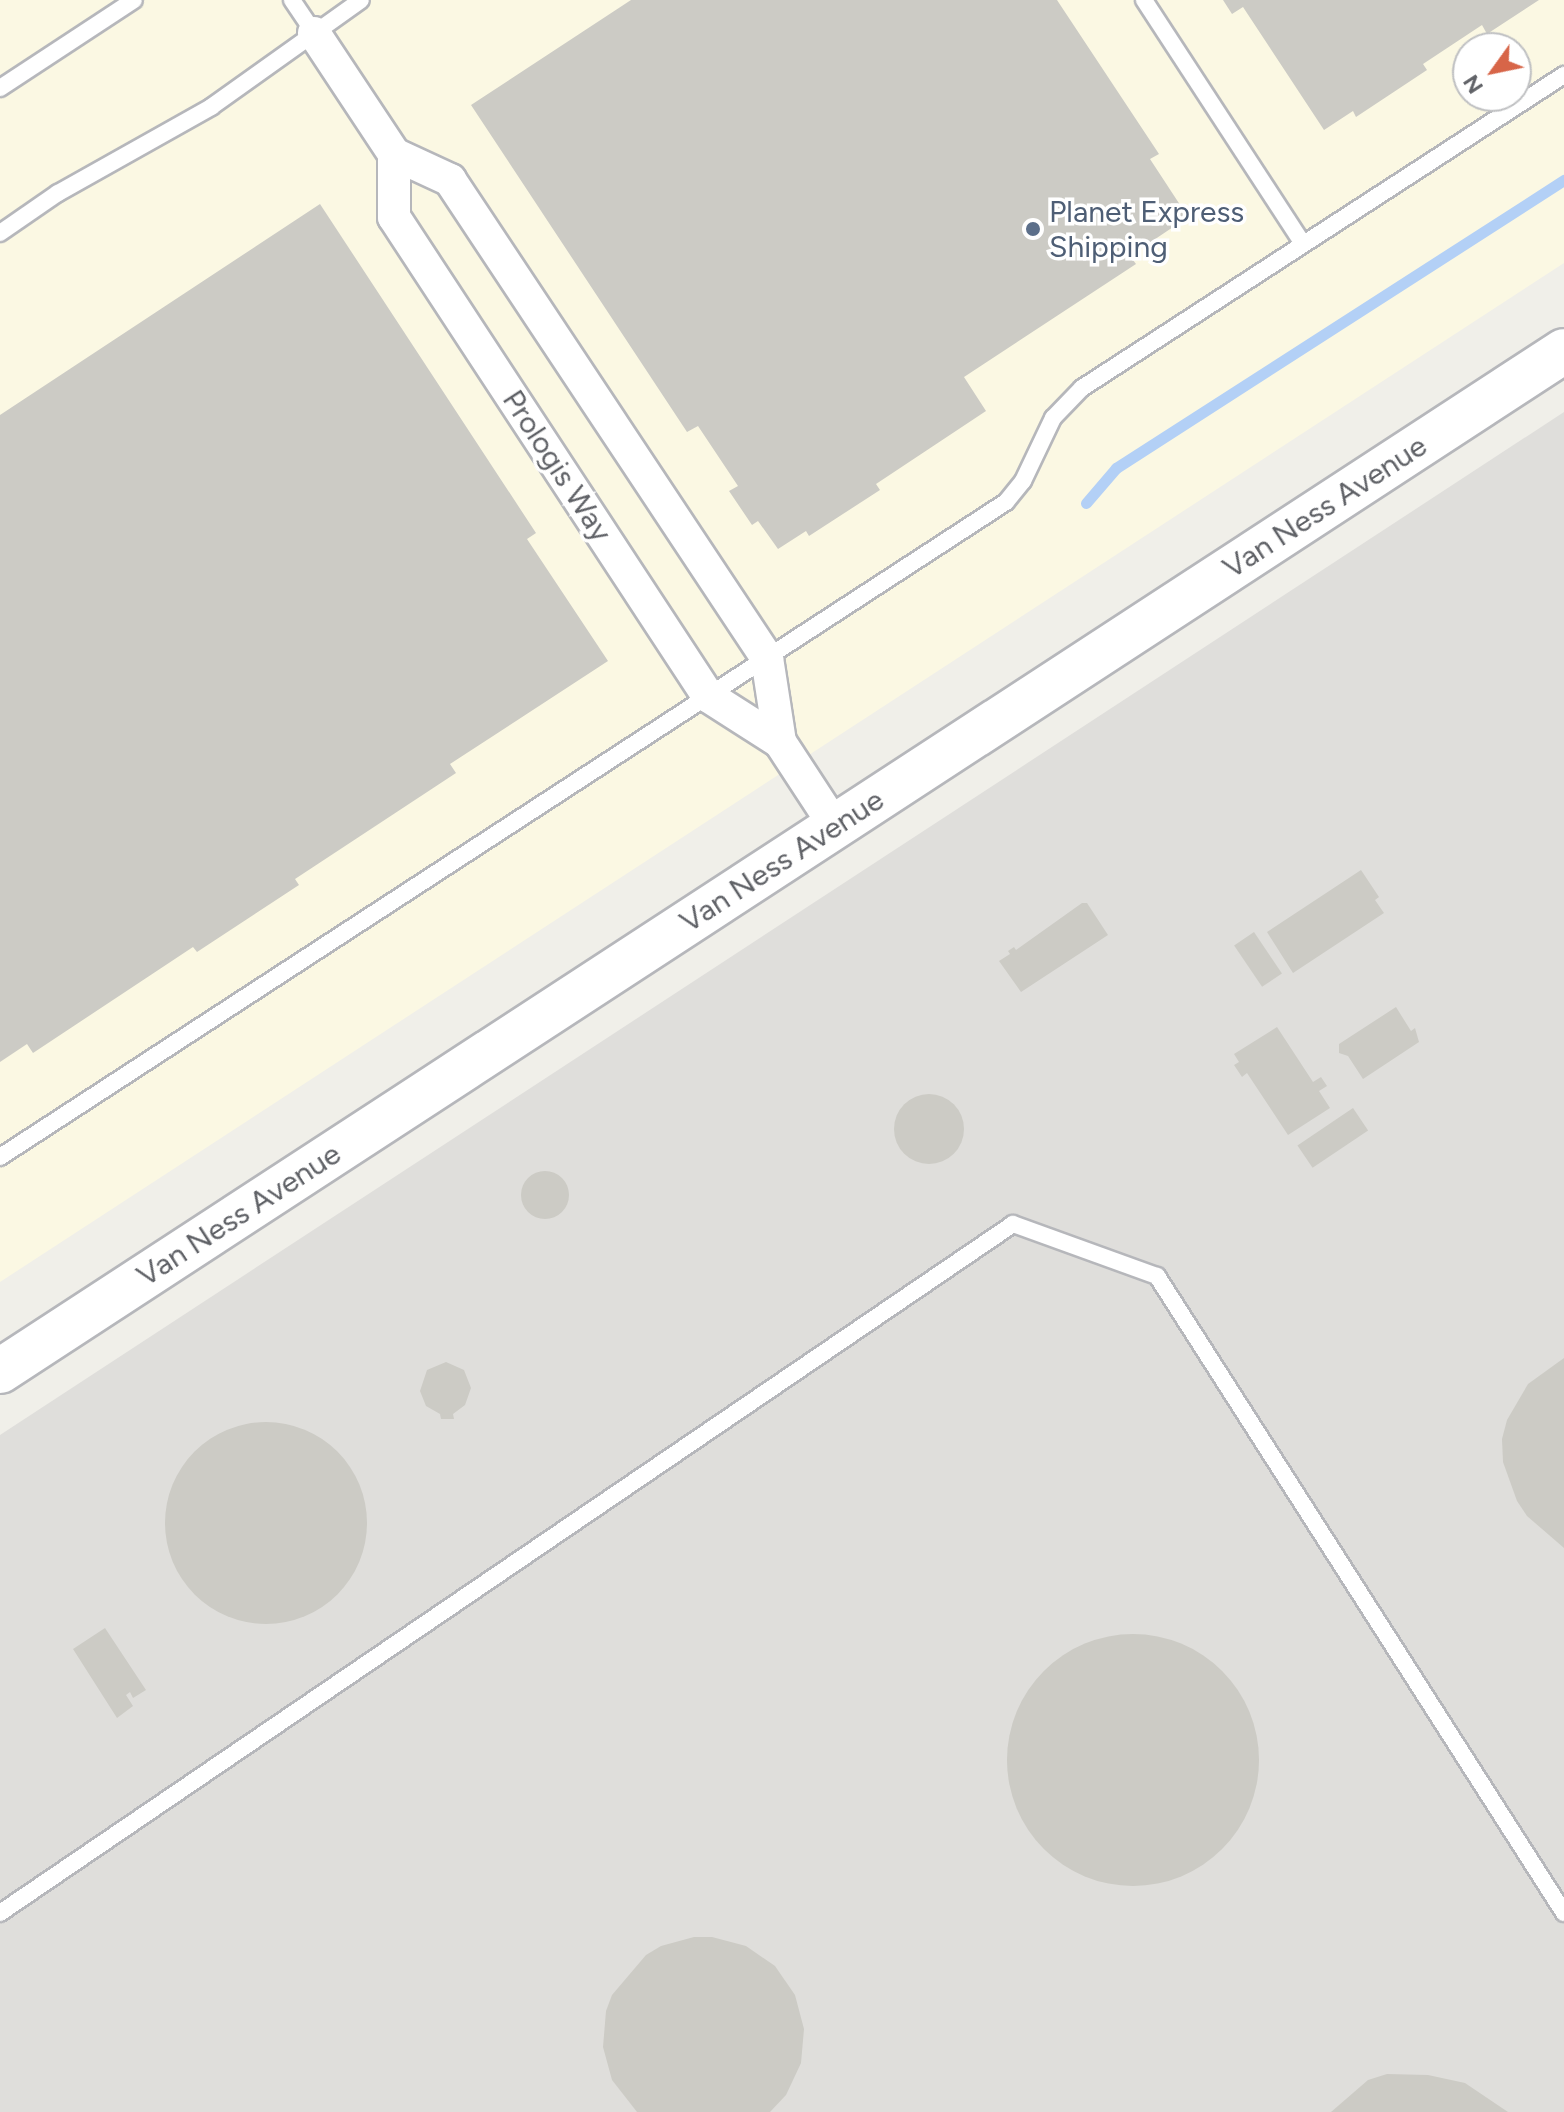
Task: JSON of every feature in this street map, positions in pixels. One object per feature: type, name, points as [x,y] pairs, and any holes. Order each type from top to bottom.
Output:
[{"type":"main road","name":"Van Ness Avenue","points":[[0,1371],[1564,351]]},
{"type":"street","points":[[314,33],[394,154]]},
{"type":"street","name":"Prologis Way","points":[[780,742],[767,658],[450,180],[394,154],[394,217],[708,696],[780,742],[835,826]]},
{"type":"lane","points":[[0,88],[134,0]]},
{"type":"lane","points":[[292,0],[314,33]]},
{"type":"lane","points":[[0,233],[58,193],[211,107],[361,0]]},
{"type":"lane","points":[[1144,0],[1303,244]]},
{"type":"lane","points":[[0,1157],[1006,502],[1023,481],[1053,418],[1082,388],[1564,75]]},
{"type":"lane","points":[[0,1913],[1013,1224],[1157,1276],[1564,1913]]},
{"type":"shaded area","points":[[0,0],[1564,0],[1564,263],[0,1282]]},
{"type":"shaded area","points":[[1564,412],[1564,2112],[0,2112],[0,1435]]},
{"type":"building","points":[[631,0],[1057,0],[1159,154],[1150,159],[1188,217],[1130,256],[1136,264],[964,377],[986,411],[876,484],[880,490],[809,536],[806,531],[778,549],[758,521],[752,525],[729,491],[738,486],[698,426],[687,432],[471,105]]},
{"type":"building","points":[[1223,0],[1539,0],[1490,32],[1486,32],[1482,25],[1471,32],[1452,32],[1452,45],[1423,64],[1427,70],[1356,117],[1353,111],[1324,130],[1243,7],[1232,14]]},
{"type":"building","points":[[320,204],[536,533],[527,539],[608,661],[450,764],[456,773],[295,879],[299,885],[197,952],[193,947],[33,1053],[27,1044],[0,1062],[0,415]]},
{"type":"building","points":[[1361,870],[1379,897],[1375,900],[1384,913],[1293,973],[1267,932]]},
{"type":"building","points":[[1082,903],[1087,903],[1108,935],[1021,992],[999,961],[1010,954],[1008,951],[1014,947],[1016,950]]},
{"type":"building","points":[[1254,932],[1282,973],[1262,987],[1234,945]]},
{"type":"building","points":[[1396,1007],[1411,1031],[1415,1028],[1419,1042],[1363,1079],[1348,1056],[1339,1053],[1339,1044]]},
{"type":"building","points":[[1277,1027],[1313,1082],[1321,1077],[1327,1086],[1319,1091],[1330,1108],[1288,1135],[1247,1073],[1242,1077],[1234,1065],[1239,1062],[1234,1054]]},
{"type":"building","points":[[929,1094],[948,1100],[958,1110],[964,1129],[958,1148],[948,1158],[929,1164],[910,1158],[900,1148],[894,1129],[900,1110],[910,1100]]},
{"type":"building","points":[[1353,1108],[1368,1130],[1313,1168],[1297,1145]]},
{"type":"building","points":[[545,1171],[562,1178],[569,1195],[562,1212],[545,1219],[528,1212],[521,1195],[528,1178]]},
{"type":"building","points":[[1564,1358],[1564,1548],[1527,1516],[1517,1501],[1503,1462],[1502,1439],[1507,1420],[1528,1384]]},
{"type":"building","points":[[446,1362],[464,1370],[471,1388],[465,1405],[453,1414],[454,1419],[441,1419],[440,1414],[426,1406],[420,1391],[427,1370]]},
{"type":"building","points":[[266,1422],[305,1430],[337,1452],[359,1484],[367,1523],[359,1562],[337,1594],[305,1616],[266,1624],[227,1616],[195,1594],[173,1562],[165,1523],[173,1484],[195,1452],[227,1430]]},
{"type":"building","points":[[105,1628],[146,1690],[133,1698],[130,1692],[126,1695],[133,1706],[117,1718],[73,1649]]},
{"type":"building","points":[[1121,1634],[1145,1634],[1181,1643],[1213,1662],[1231,1680],[1254,1723],[1259,1760],[1257,1785],[1250,1808],[1231,1840],[1213,1858],[1170,1881],[1145,1886],[1121,1886],[1085,1877],[1053,1858],[1035,1840],[1012,1797],[1007,1772],[1007,1748],[1016,1712],[1035,1680],[1053,1662],[1096,1639]]},
{"type":"building","points":[[694,1937],[712,1937],[746,1946],[775,1966],[795,1995],[804,2029],[801,2063],[786,2095],[770,2112],[637,2112],[612,2080],[603,2047],[606,2011],[612,1995],[646,1955],[661,1946]]},
{"type":"building","points":[[1387,2074],[1428,2075],[1465,2083],[1508,2112],[1331,2112],[1368,2080]]},
{"type":"waterway","points":[[1086,503],[1116,468],[1564,180]]},
{"type":"place","name":"Planet Express Shipping","points":[[1033,229]]}]
